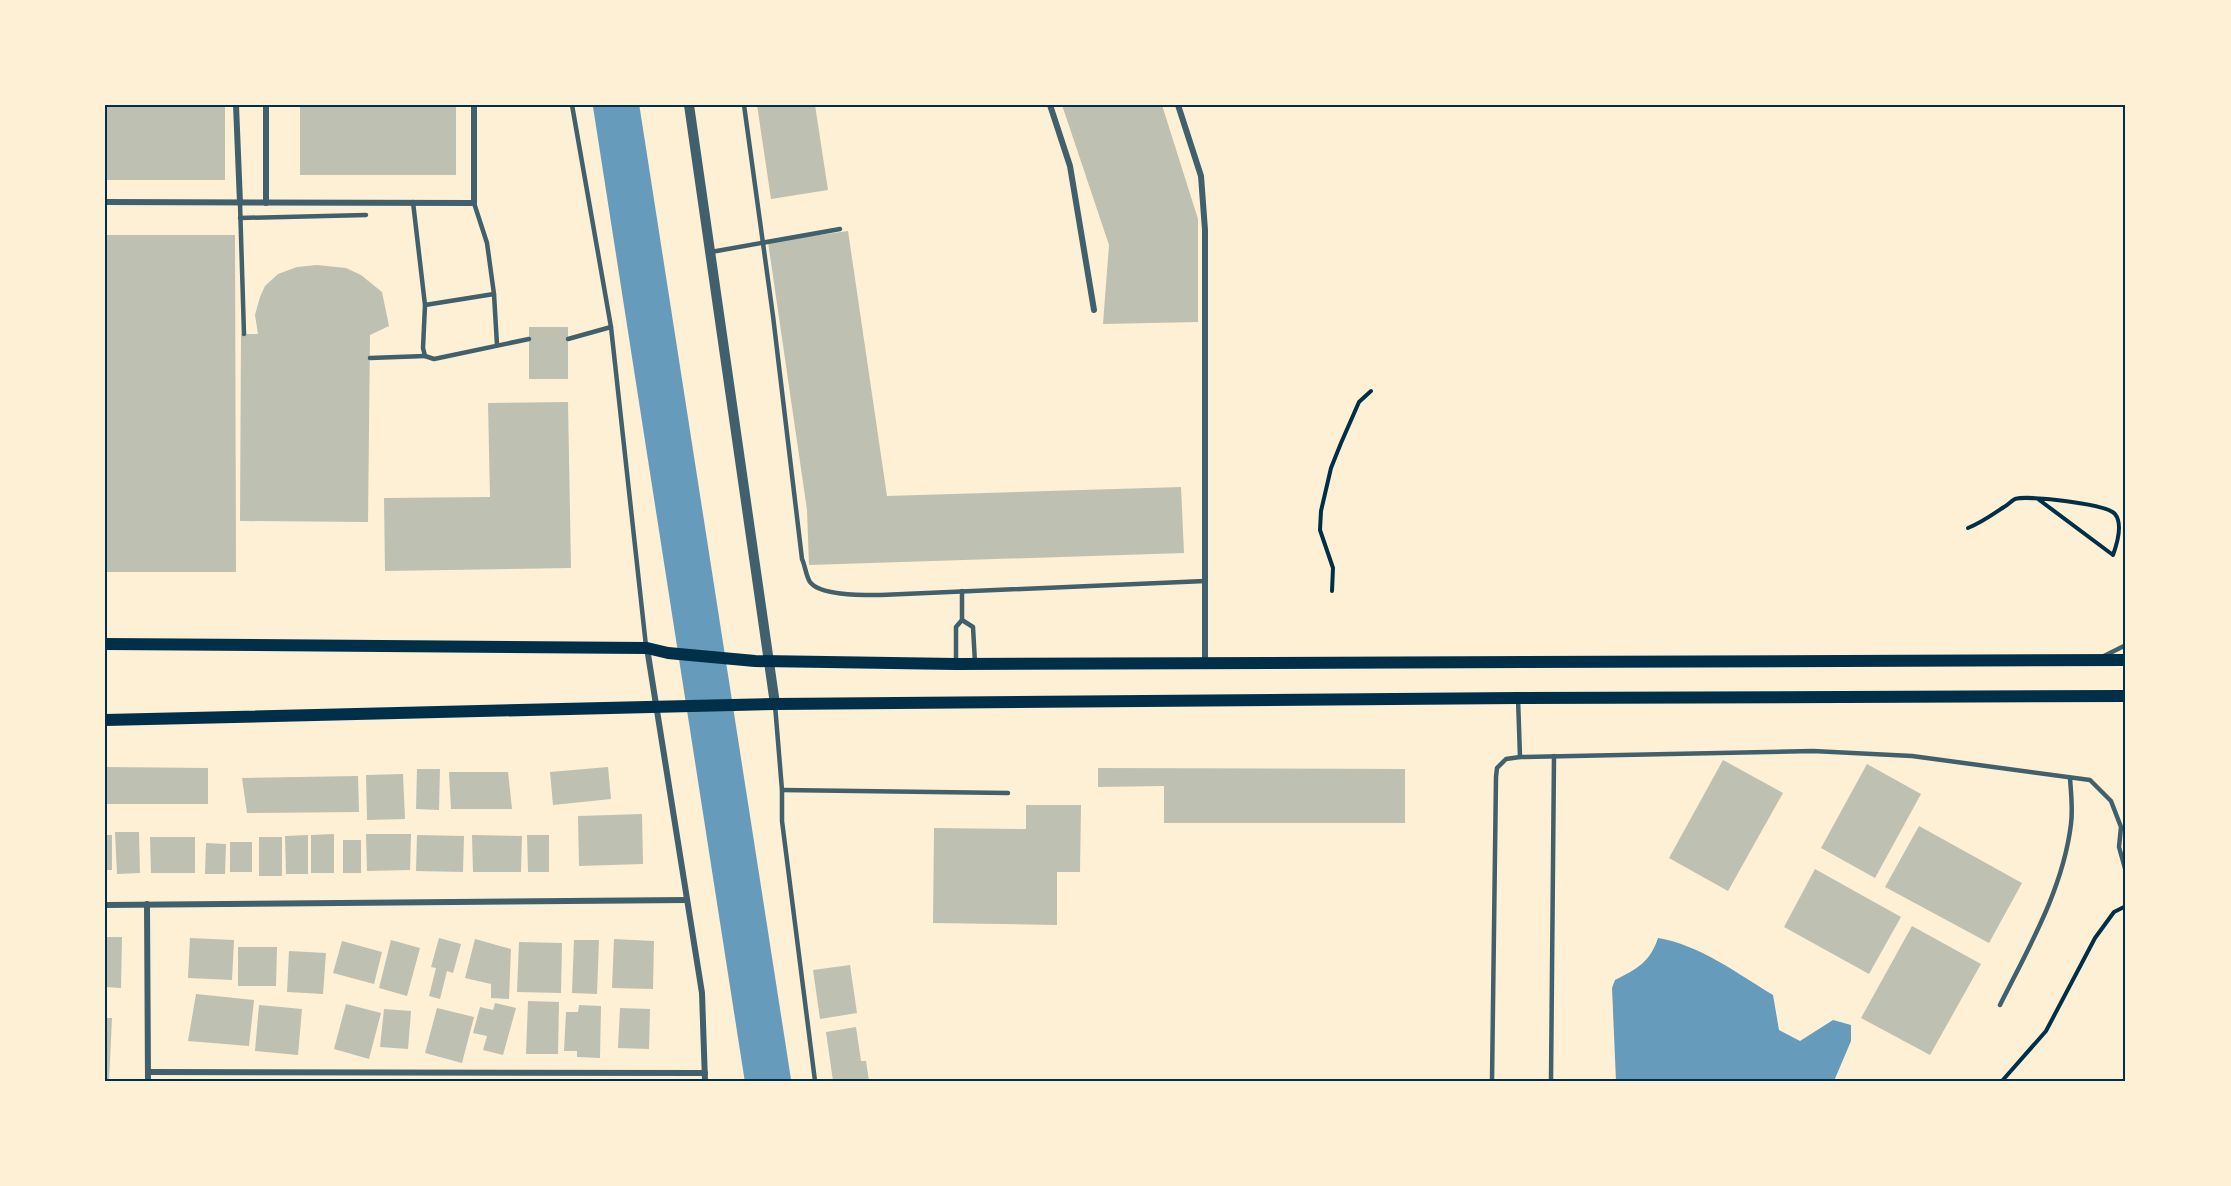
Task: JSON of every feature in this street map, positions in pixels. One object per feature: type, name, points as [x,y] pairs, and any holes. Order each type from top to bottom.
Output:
[{"type":"main road","points":[[105,644],[647,648],[668,653],[770,661],[956,664],[2126,660]]},
{"type":"main road","points":[[105,720],[770,704],[2126,696]]},
{"type":"street","points":[[236,105],[240,203]]},
{"type":"street","points":[[266,105],[266,202]]},
{"type":"street","points":[[105,202],[474,203],[474,105]]},
{"type":"street","points":[[689,105],[770,661],[770,704]]},
{"type":"street","points":[[1050,105],[1070,166],[1095,310]]},
{"type":"street","points":[[1178,105],[1201,176],[1205,230],[1205,663]]},
{"type":"street","points":[[647,648],[702,993],[705,1081]]},
{"type":"street","points":[[105,904],[687,900]]},
{"type":"street","points":[[147,904],[148,1081]]},
{"type":"street","points":[[148,1072],[705,1073]]},
{"type":"lane","points":[[573,105],[611,327],[647,648]]},
{"type":"lane","points":[[744,105],[802,559],[810,582],[819,589],[851,594],[906,595],[1205,581]]},
{"type":"lane","points":[[413,202],[425,305],[423,348],[425,356]]},
{"type":"lane","points":[[240,203],[244,334]]},
{"type":"lane","points":[[474,203],[487,243],[494,294],[497,345]]},
{"type":"lane","points":[[240,218],[366,215]]},
{"type":"lane","points":[[711,252],[840,229]]},
{"type":"lane","points":[[425,305],[494,294]]},
{"type":"lane","points":[[568,339],[611,327]]},
{"type":"lane","points":[[370,358],[425,356],[434,358],[529,339]]},
{"type":"lane","points":[[956,664],[956,627],[962,620],[962,591]]},
{"type":"lane","points":[[962,620],[973,627],[975,664]]},
{"type":"lane","points":[[2096,659],[2126,645]]},
{"type":"lane","points":[[1518,698],[1520,757]]},
{"type":"lane","points":[[770,704],[782,790],[782,821],[814,1081]]},
{"type":"lane","points":[[1492,1081],[1497,768],[1506,759],[1813,751],[1912,756],[2090,780],[2111,801],[2121,827],[2119,847],[2126,872]]},
{"type":"lane","points":[[1551,1081],[1554,756]]},
{"type":"lane","points":[[2000,1005],[2037,931],[2062,872],[2072,822],[2070,778]]},
{"type":"lane","points":[[782,790],[1008,793]]},
{"type":"path","points":[[1332,591],[1333,568],[1320,530],[1321,511],[1331,468],[1341,443],[1359,402],[1371,391]]},
{"type":"path","points":[[1968,528],[1980,523],[2014,500],[2025,498],[2038,499],[2095,506],[2115,514],[2118,525],[2113,555],[2038,499]]},
{"type":"path","points":[[2002,1081],[2046,1030],[2095,938],[2114,912],[2126,906]]},
{"type":"water","points":[[1658,938],[1704,954],[1773,995],[1779,1030],[1800,1041],[1833,1020],[1851,1025],[1851,1041],[1834,1081],[1616,1081],[1612,988],[1615,980],[1647,959]]},
{"type":"building","points":[[105,105],[225,105],[225,180],[105,180]]},
{"type":"building","points":[[300,105],[456,105],[456,175],[300,175]]},
{"type":"building","points":[[757,105],[815,105],[828,190],[771,199]]},
{"type":"building","points":[[1062,105],[1162,105],[1198,219],[1198,322],[1103,324],[1109,245]]},
{"type":"building","points":[[848,231],[887,496],[1181,487],[1184,553],[809,565],[807,510],[768,242]]},
{"type":"building","points":[[105,235],[235,235],[236,572],[105,572]]},
{"type":"building","points":[[317,265],[346,268],[361,275],[382,292],[389,326],[370,335],[368,522],[240,521],[241,334],[258,334],[255,315],[260,297],[265,286],[278,274],[297,267]]},
{"type":"building","points":[[529,327],[568,327],[568,379],[529,379]]},
{"type":"building","points":[[568,402],[571,568],[385,571],[384,498],[490,497],[488,403]]},
{"type":"building","points":[[1723,760],[1783,793],[1728,891],[1669,858]]},
{"type":"building","points":[[1867,764],[1921,794],[1875,878],[1821,848]]},
{"type":"building","points":[[105,767],[208,768],[208,804],[105,804]]},
{"type":"building","points":[[608,767],[611,799],[553,805],[550,772]]},
{"type":"building","points":[[1098,768],[1405,769],[1405,823],[1164,823],[1164,786],[1098,787]]},
{"type":"building","points":[[417,769],[440,769],[439,810],[416,809]]},
{"type":"building","points":[[449,772],[508,772],[512,809],[451,809]]},
{"type":"building","points":[[403,774],[405,819],[367,820],[366,775]]},
{"type":"building","points":[[358,776],[359,812],[247,813],[242,778]]},
{"type":"building","points":[[1026,805],[1081,805],[1080,872],[1057,872],[1057,925],[933,923],[934,828],[1026,829]]},
{"type":"building","points":[[642,814],[643,864],[579,866],[578,816]]},
{"type":"building","points":[[1919,826],[2022,883],[1989,943],[1885,887]]},
{"type":"building","points":[[115,832],[139,832],[140,873],[117,874]]},
{"type":"building","points":[[334,834],[334,873],[311,873],[311,835]]},
{"type":"building","points":[[366,834],[411,834],[410,870],[367,871]]},
{"type":"building","points":[[105,835],[112,835],[112,870],[105,870]]},
{"type":"building","points":[[308,835],[308,874],[286,874],[285,836]]},
{"type":"building","points":[[417,835],[464,836],[463,872],[416,871]]},
{"type":"building","points":[[472,835],[522,836],[521,872],[473,872]]},
{"type":"building","points":[[527,835],[549,835],[549,872],[528,872]]},
{"type":"building","points":[[150,837],[195,837],[195,873],[151,873]]},
{"type":"building","points":[[259,837],[282,837],[282,876],[259,876]]},
{"type":"building","points":[[343,840],[361,840],[361,873],[343,873]]},
{"type":"building","points":[[230,842],[252,842],[252,872],[230,872]]},
{"type":"building","points":[[206,843],[226,844],[225,874],[205,874]]},
{"type":"building","points":[[1815,869],[1901,917],[1869,974],[1784,927]]},
{"type":"building","points":[[1912,926],[1981,964],[1930,1055],[1861,1018]]},
{"type":"building","points":[[105,937],[122,937],[121,988],[105,987]]},
{"type":"building","points":[[190,938],[234,940],[232,980],[188,978]]},
{"type":"building","points":[[439,938],[461,944],[453,973],[447,971],[440,999],[429,996],[436,968],[431,967]]},
{"type":"building","points":[[475,939],[511,949],[509,999],[491,998],[491,984],[465,978]]},
{"type":"building","points":[[614,939],[654,941],[653,989],[612,988]]},
{"type":"building","points":[[391,940],[420,948],[407,996],[379,988]]},
{"type":"building","points":[[574,940],[599,940],[597,994],[572,993]]},
{"type":"building","points":[[342,941],[382,952],[374,984],[333,973]]},
{"type":"building","points":[[519,942],[562,943],[561,993],[517,992]]},
{"type":"building","points":[[238,947],[277,947],[276,986],[238,986]]},
{"type":"building","points":[[289,951],[326,953],[323,994],[287,992]]},
{"type":"building","points":[[850,965],[857,1013],[820,1019],[813,970]]},
{"type":"building","points":[[196,994],[254,1000],[249,1046],[188,1041]]},
{"type":"building","points":[[528,1001],[559,1002],[558,1054],[526,1054]]},
{"type":"building","points":[[495,1003],[516,1008],[503,1055],[483,1050],[487,1036],[473,1033],[480,1007],[493,1010]]},
{"type":"building","points":[[346,1004],[381,1013],[369,1059],[334,1049]]},
{"type":"building","points":[[259,1005],[302,1009],[298,1055],[255,1051]]},
{"type":"building","points":[[579,1005],[601,1006],[600,1058],[577,1057],[577,1051],[564,1051],[566,1012],[578,1012]]},
{"type":"building","points":[[437,1008],[474,1017],[462,1063],[425,1053]]},
{"type":"building","points":[[620,1008],[650,1009],[649,1049],[618,1048]]},
{"type":"building","points":[[384,1009],[411,1011],[408,1049],[380,1047]]},
{"type":"building","points":[[105,1018],[112,1018],[109,1081],[105,1081]]},
{"type":"building","points":[[856,1027],[861,1061],[866,1061],[869,1081],[833,1081],[826,1032]]},
{"type":"waterway","points":[[616,105],[768,1081]]}]
